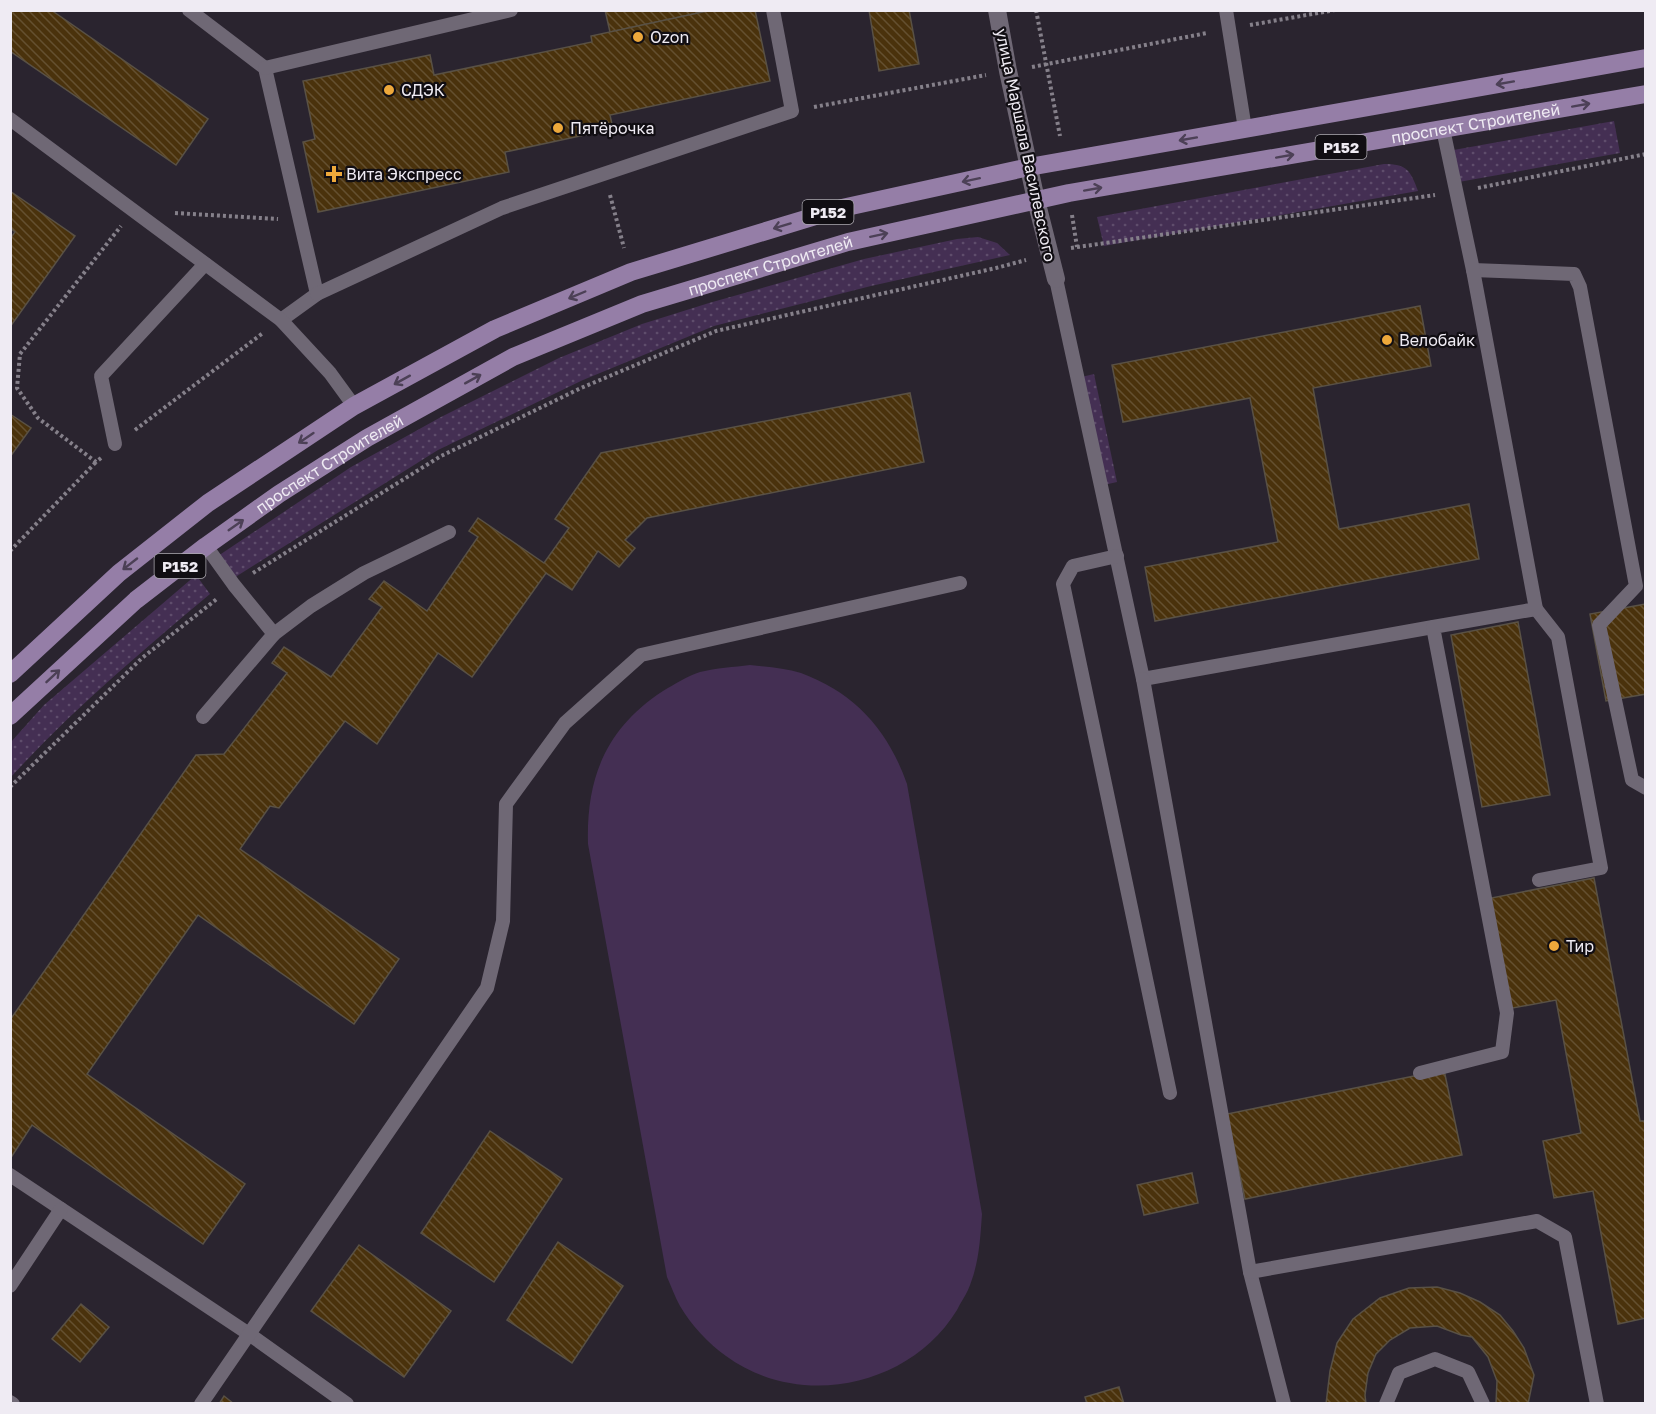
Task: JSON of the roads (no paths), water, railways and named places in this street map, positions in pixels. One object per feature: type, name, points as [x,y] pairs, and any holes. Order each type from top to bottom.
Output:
[{"type":"main road","name":"проспект Строителей","points":[[10,674],[119,573],[208,503],[354,406],[495,329],[631,272],[842,208],[1029,167],[1646,58]]},
{"type":"main road","name":"проспект Строителей","points":[[10,716],[136,600],[279,494],[367,438],[513,357],[642,304],[848,242],[1036,200],[1646,94]]},
{"type":"street","name":"улица Маршала Василевского","points":[[997,10],[1036,200],[1056,279]]},
{"type":"lane","points":[[189,10],[264,68],[317,294]]},
{"type":"lane","points":[[264,68],[511,10]]},
{"type":"lane","points":[[281,320],[317,294],[502,208],[792,111],[772,10]]},
{"type":"lane","points":[[1226,10],[1245,129]]},
{"type":"lane","points":[[10,119],[281,320],[330,373],[354,406]]},
{"type":"lane","points":[[1443,129],[1473,270],[1536,609],[1558,637],[1600,868],[1539,880]]},
{"type":"lane","points":[[115,444],[101,376],[205,264]]},
{"type":"lane","points":[[1473,270],[1574,274],[1580,287],[1636,586],[1599,625],[1632,780],[1646,788]]},
{"type":"lane","points":[[1056,279],[1143,679],[1250,1272],[1284,1404]]},
{"type":"lane","points":[[203,717],[274,634],[311,606],[364,573],[449,532]]},
{"type":"lane","points":[[206,546],[274,634]]},
{"type":"lane","points":[[1118,556],[1073,566],[1063,584],[1170,1093]]},
{"type":"lane","points":[[201,1404],[487,988],[503,921],[506,804],[565,723],[641,655],[960,584]]},
{"type":"lane","points":[[1143,679],[1536,609]]},
{"type":"lane","points":[[1420,1073],[1502,1052],[1507,1013],[1433,627]]},
{"type":"lane","points":[[10,1175],[249,1334],[347,1404]]},
{"type":"lane","points":[[10,1286],[61,1209]]},
{"type":"lane","points":[[1250,1272],[1537,1221],[1565,1237],[1597,1404]]},
{"type":"lane","points":[[1386,1404],[1399,1373],[1435,1359],[1468,1371],[1483,1404]]},
{"type":"place","name":"Ozon","points":[[638,37]]},
{"type":"place","name":"СДЭК","points":[[389,90]]},
{"type":"place","name":"Пятёрочка","points":[[558,128]]},
{"type":"place","name":"Вита Экспресс","points":[[334,174]]},
{"type":"place","name":"Велобайк","points":[[1387,340]]},
{"type":"place","name":"Тир","points":[[1554,946]]}]
